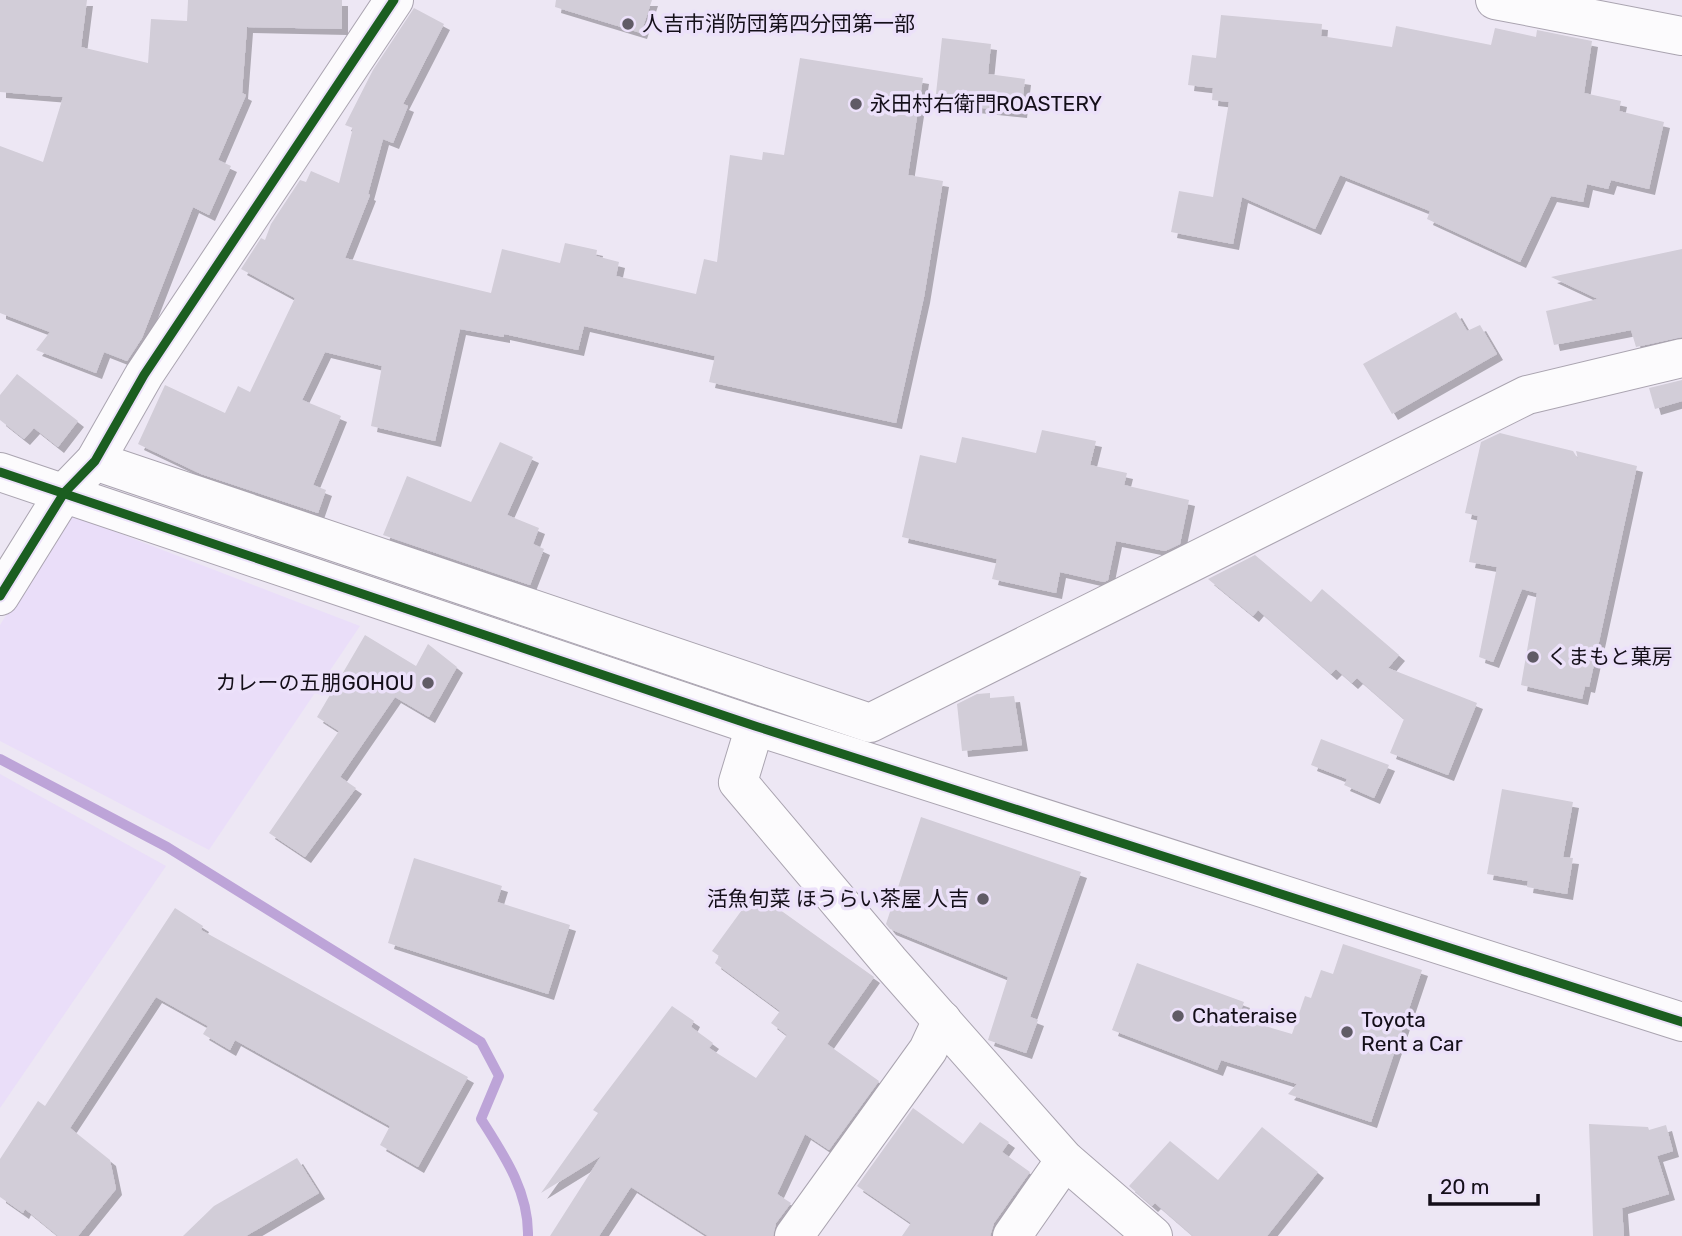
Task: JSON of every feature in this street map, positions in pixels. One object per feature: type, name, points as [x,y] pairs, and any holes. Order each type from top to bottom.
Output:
[{"type":"street","points":[[0,596],[64,493],[95,461],[144,375],[394,0]]},
{"type":"street","points":[[1495,0],[1682,36]]},
{"type":"street","points":[[95,461],[870,723],[1527,395],[1682,358]]},
{"type":"street","points":[[0,472],[755,726],[1682,1022]]},
{"type":"street","points":[[755,726],[738,782],[1065,1160],[1153,1236]]},
{"type":"street","points":[[794,1236],[928,1050],[942,1020]]},
{"type":"street","points":[[1012,1236],[1065,1160]]},
{"type":"shaded area","points":[[69,514],[360,626],[209,850],[0,741],[0,625]]},
{"type":"shaded area","points":[[0,774],[166,866],[0,1108]]},
{"type":"building","points":[[0,0],[87,0],[81,47],[148,63],[151,19],[187,21],[188,0],[342,0],[342,29],[247,27],[242,93],[246,95],[218,160],[231,166],[209,215],[193,207],[142,338],[127,361],[104,352],[96,373],[36,350],[50,332],[0,313],[0,146],[43,162],[63,97],[0,92]]},
{"type":"building","name":"人吉市消防団第四分団第一部","points":[[556,0],[652,0],[641,33],[555,7]]},
{"type":"building","points":[[414,8],[444,24],[403,104],[408,106],[393,143],[383,139],[368,194],[370,195],[345,258],[491,293],[502,249],[560,263],[565,243],[597,250],[596,256],[619,262],[616,276],[696,294],[704,259],[717,262],[730,155],[762,160],[763,152],[784,155],[800,58],[923,78],[908,175],[943,181],[924,297],[896,423],[709,382],[715,356],[584,326],[578,350],[504,334],[504,337],[460,329],[435,441],[371,426],[382,366],[325,352],[302,400],[341,416],[313,485],[326,490],[318,513],[201,474],[138,444],[165,385],[225,413],[238,386],[250,392],[295,298],[241,269],[261,238],[265,240],[271,224],[300,180],[306,182],[311,171],[339,183],[353,128],[345,125],[373,70]]},
{"type":"building","points":[[1221,15],[1322,24],[1321,36],[1392,47],[1396,26],[1491,45],[1495,28],[1536,37],[1537,30],[1592,41],[1584,93],[1621,101],[1619,111],[1664,122],[1649,189],[1611,180],[1608,189],[1587,184],[1583,202],[1551,196],[1520,262],[1427,219],[1430,211],[1340,175],[1315,229],[1242,197],[1233,244],[1171,232],[1179,191],[1213,197],[1229,102],[1212,100],[1213,88],[1188,85],[1192,55],[1216,58]]},
{"type":"building","points":[[942,38],[991,44],[988,74],[1025,79],[1021,112],[935,103]]},
{"type":"building","points":[[1682,249],[1682,337],[1636,347],[1631,330],[1554,345],[1546,311],[1598,299],[1551,277]]},
{"type":"building","points":[[1456,312],[1467,331],[1480,325],[1497,354],[1392,414],[1363,364]]},
{"type":"building","points":[[17,374],[78,421],[58,447],[34,428],[24,439],[0,420],[0,395]]},
{"type":"building","points":[[1682,380],[1682,401],[1655,409],[1649,388]]},
{"type":"building","points":[[1042,430],[1096,441],[1090,465],[1127,473],[1124,485],[1189,500],[1180,544],[1165,551],[1116,541],[1108,580],[1104,582],[1060,572],[1056,593],[992,579],[997,559],[902,537],[920,455],[956,463],[962,437],[1036,453]]},
{"type":"building","points":[[1500,433],[1573,451],[1578,459],[1576,451],[1637,466],[1589,687],[1585,686],[1582,699],[1521,685],[1537,593],[1522,589],[1493,662],[1479,657],[1497,567],[1469,562],[1478,516],[1465,513],[1481,442]]},
{"type":"building","points":[[500,442],[533,457],[507,515],[539,528],[533,544],[544,549],[530,585],[383,535],[407,476],[471,502]]},
{"type":"building","points":[[1255,555],[1311,602],[1322,589],[1399,655],[1388,668],[1477,703],[1448,775],[1390,753],[1404,719],[1357,678],[1352,683],[1336,669],[1331,674],[1258,610],[1253,616],[1208,579]]},
{"type":"building","points":[[365,635],[416,666],[428,644],[457,667],[429,717],[395,697],[340,777],[356,788],[305,857],[269,833],[339,731],[317,717]]},
{"type":"building","points":[[990,693],[990,698],[1014,696],[1022,745],[962,751],[957,704],[977,694]]},
{"type":"building","points":[[1321,739],[1389,765],[1374,798],[1344,785],[1347,779],[1311,765]]},
{"type":"building","points":[[1502,789],[1573,802],[1563,857],[1573,858],[1567,894],[1527,887],[1528,881],[1487,874]]},
{"type":"building","name":"活魚旬菜 ほうらい茶屋 人吉","points":[[921,817],[1081,872],[1030,1017],[1038,1020],[1026,1053],[988,1040],[1008,977],[890,929],[886,924]]},
{"type":"building","points":[[414,858],[502,886],[497,902],[570,925],[548,994],[388,943]]},
{"type":"building","points":[[755,892],[874,977],[827,1044],[879,1081],[829,1150],[805,1134],[777,1194],[791,1203],[776,1223],[773,1236],[708,1236],[631,1187],[599,1236],[550,1236],[601,1156],[541,1193],[598,1113],[593,1110],[672,1006],[694,1021],[691,1027],[713,1043],[709,1048],[756,1078],[787,1035],[771,1023],[780,1011],[715,963],[719,956],[712,951]]},
{"type":"building","points":[[175,908],[203,926],[201,930],[468,1077],[418,1167],[380,1145],[390,1126],[235,1040],[230,1050],[203,1034],[208,1026],[156,997],[70,1128],[110,1160],[116,1189],[78,1236],[58,1236],[25,1209],[23,1213],[0,1197],[0,1159],[38,1101],[45,1106]]},
{"type":"building","name":"Toyota Rent a Car","points":[[1343,944],[1422,970],[1371,1122],[1288,1094],[1297,1084],[1221,1060],[1217,1070],[1112,1030],[1137,963],[1244,1002],[1238,1018],[1292,1034],[1305,996],[1311,998],[1321,970],[1333,974]]},
{"type":"building","points":[[913,1108],[963,1144],[980,1122],[1009,1142],[1002,1152],[1030,1172],[994,1223],[990,1236],[902,1236],[911,1223],[857,1186]]},
{"type":"building","points":[[1589,1124],[1648,1127],[1649,1130],[1666,1125],[1673,1151],[1657,1156],[1669,1194],[1622,1208],[1624,1236],[1593,1236]]},
{"type":"building","points":[[1262,1127],[1318,1172],[1267,1236],[1193,1236],[1155,1203],[1152,1206],[1129,1186],[1170,1141],[1218,1180]]},
{"type":"building","points":[[297,1158],[319,1193],[246,1236],[183,1236],[214,1206]]},
{"type":"waterway","points":[[0,759],[167,847],[481,1042],[499,1076],[481,1119],[520,1189],[528,1236]]},
{"type":"cycle path","points":[[0,596],[64,493],[95,461],[144,375],[394,0]]},
{"type":"cycle path","points":[[0,472],[755,726],[1682,1022]]},
{"type":"place","name":"人吉市消防団第四分団第一部","points":[[628,24]]},
{"type":"place","name":"永田村右衛門ROASTERY","points":[[856,104]]},
{"type":"place","name":"くまもと菓房","points":[[1533,657]]},
{"type":"place","name":"カレーの五朋GOHOU","points":[[428,683]]},
{"type":"place","name":"活魚旬菜 ほうらい茶屋 人吉","points":[[983,899]]},
{"type":"place","name":"Chateraise","points":[[1178,1016]]},
{"type":"place","name":"Toyota Rent a Car","points":[[1347,1032]]}]
